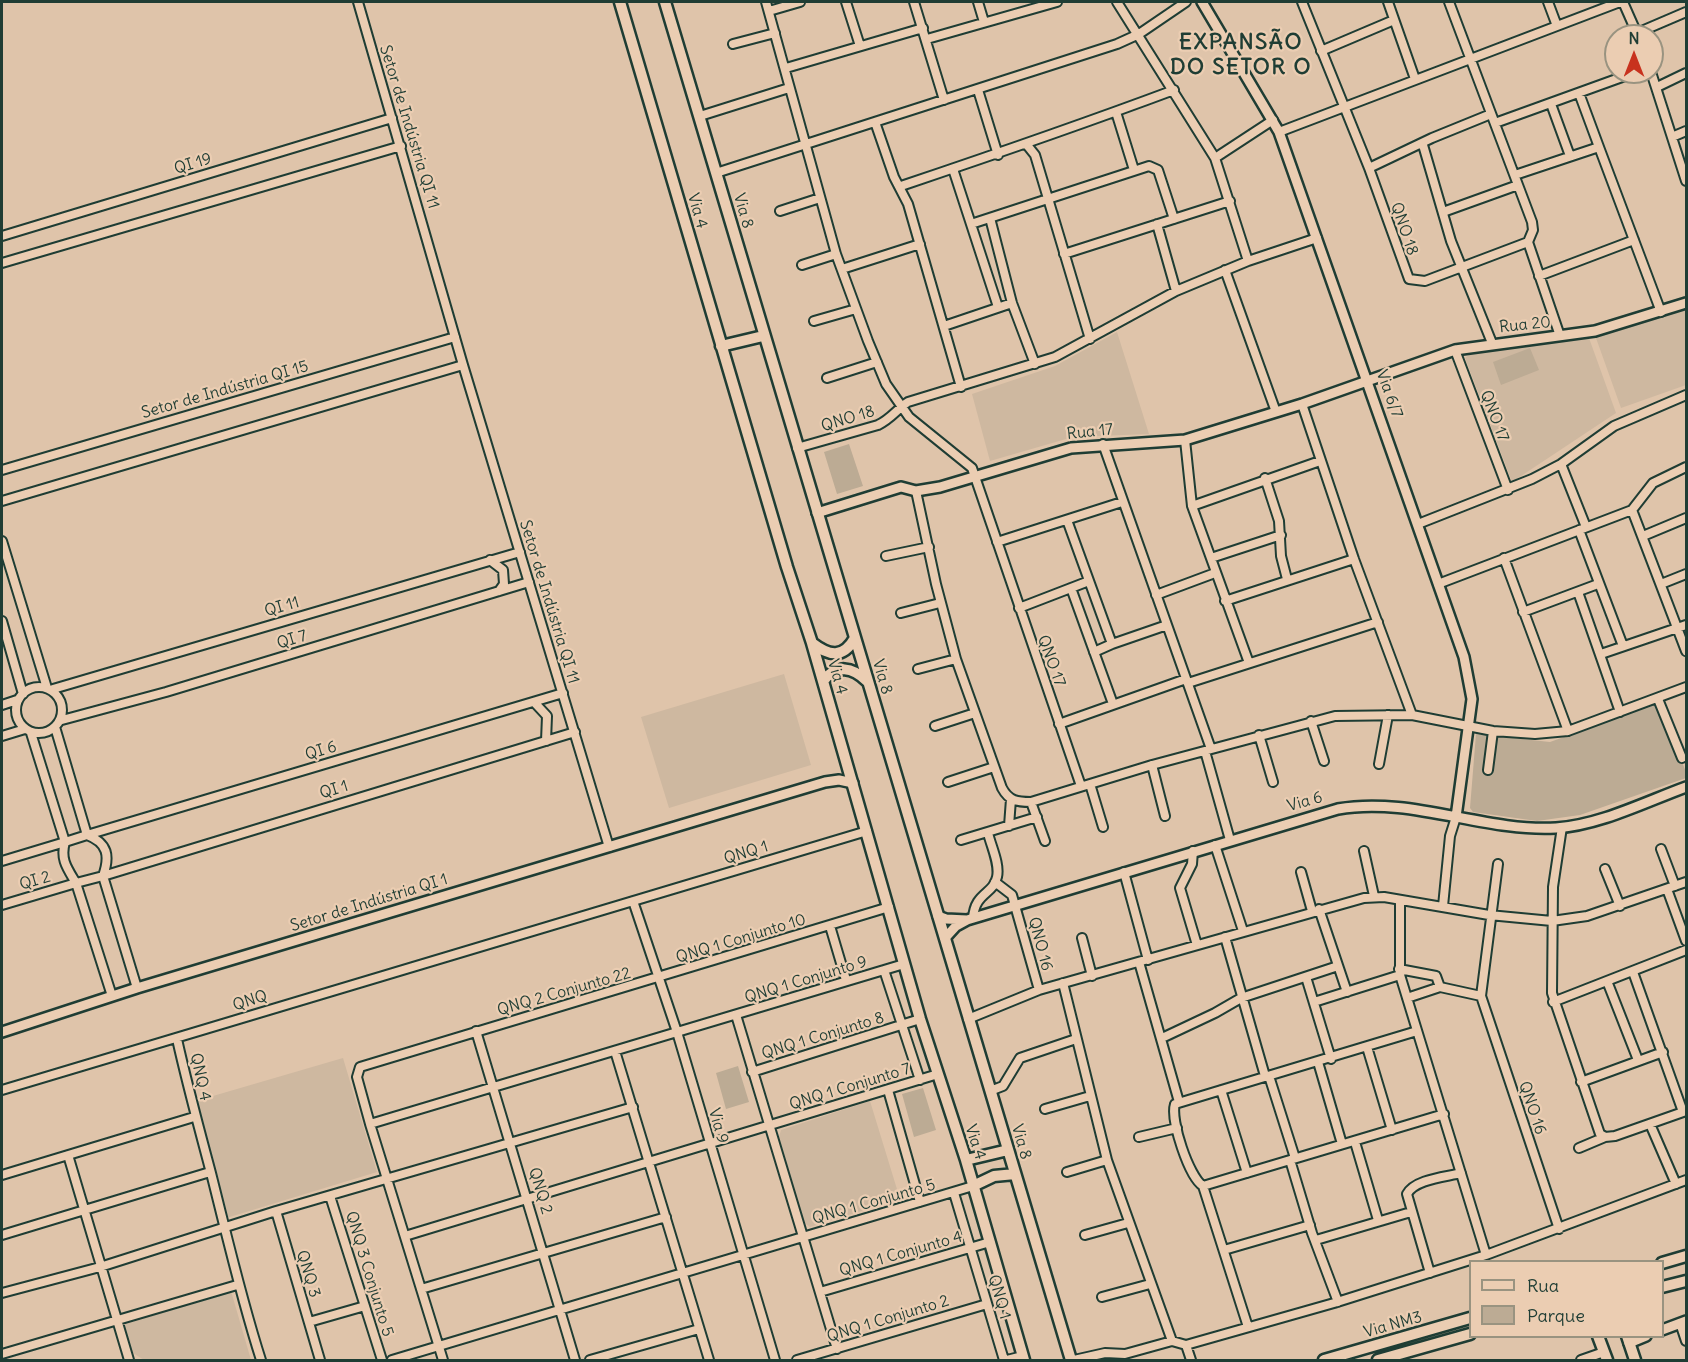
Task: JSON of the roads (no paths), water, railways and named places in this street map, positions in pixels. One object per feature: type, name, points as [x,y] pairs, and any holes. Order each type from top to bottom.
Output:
[{"type":"main road","name":"Via 4","points":[[620,2],[721,346],[812,643],[920,1019],[966,1160],[1024,1358]]},
{"type":"main road","name":"Via 8","points":[[665,2],[763,336],[1072,1360]]},
{"type":"main road","points":[[721,346],[763,336]]},
{"type":"main road","points":[[812,643],[826,653],[838,654],[846,650],[855,638]]},
{"type":"main road","points":[[823,681],[829,674],[844,669],[854,671],[867,681]]},
{"type":"main road","points":[[966,1160],[992,1156],[1008,1150]]},
{"type":"main road","points":[[973,1186],[994,1176],[1015,1174]]},
{"type":"main road","points":[[1664,1262],[1686,1256]]},
{"type":"main road","points":[[1664,1286],[1686,1281]]},
{"type":"main road","name":"Via NM3","points":[[1324,1360],[1469,1318]]},
{"type":"main road","name":"Via NM3","points":[[1378,1360],[1469,1334]]},
{"type":"main road","points":[[1599,1338],[1606,1356]]},
{"type":"main road","points":[[1628,1340],[1635,1360]]},
{"type":"street","name":"Setor de Indústria QI 11","points":[[358,2],[463,365],[609,847]]},
{"type":"street","name":"QNO 18","points":[[766,2],[836,254],[877,362],[900,406],[916,424],[968,463],[976,477]]},
{"type":"street","points":[[769,11],[800,2]]},
{"type":"street","points":[[846,2],[860,45]]},
{"type":"street","points":[[914,2],[944,99]]},
{"type":"street","points":[[978,2],[984,22]]},
{"type":"street","points":[[927,39],[1036,4],[1057,2]]},
{"type":"street","points":[[1117,2],[1215,158],[1248,261]]},
{"type":"street","points":[[716,173],[1117,44],[1139,34],[1186,2]]},
{"type":"street","name":"Via 6/7","points":[[1202,2],[1280,132],[1470,679],[1470,726],[1456,817]]},
{"type":"street","name":"QNO 18","points":[[1302,2],[1369,168],[1409,279],[1425,280],[1462,269],[1528,242]]},
{"type":"street","points":[[1388,2],[1415,79]]},
{"type":"street","points":[[1452,2],[1470,58],[1532,222],[1533,230],[1528,242],[1560,336]]},
{"type":"street","points":[[1548,2],[1557,26]]},
{"type":"street","points":[[1280,132],[1622,2],[1632,24]]},
{"type":"street","points":[[1659,24],[1686,12]]},
{"type":"street","points":[[1321,51],[1394,20]]},
{"type":"street","points":[[786,69],[923,28]]},
{"type":"street","points":[[733,44],[775,33]]},
{"type":"street","points":[[1657,87],[1686,73]]},
{"type":"street","points":[[1495,123],[1604,84]]},
{"type":"street","points":[[1656,84],[1686,181]]},
{"type":"street","points":[[700,116],[789,88]]},
{"type":"street","points":[[978,90],[998,155]]},
{"type":"street","points":[[901,186],[1027,145],[1048,134],[1174,90]]},
{"type":"street","points":[[1579,93],[1661,312]]},
{"type":"street","points":[[1551,104],[1570,156]]},
{"type":"street","points":[[1116,112],[1134,170]]},
{"type":"street","points":[[1369,168],[1423,145],[1431,138],[1491,114]]},
{"type":"street","name":"QI 19","points":[[2,236],[392,118]]},
{"type":"street","points":[[1215,158],[1273,120]]},
{"type":"street","points":[[875,122],[890,169],[901,186],[920,244],[961,387]]},
{"type":"street","points":[[1672,137],[1686,131]]},
{"type":"street","points":[[1027,145],[1035,155],[1090,339]]},
{"type":"street","points":[[1423,145],[1462,269],[1492,343]]},
{"type":"street","points":[[2,263],[401,146]]},
{"type":"street","points":[[1515,175],[1599,147]]},
{"type":"street","points":[[971,224],[1048,201],[1149,166],[1158,170],[1174,219]]},
{"type":"street","points":[[953,169],[998,307]]},
{"type":"street","points":[[1443,212],[1518,185]]},
{"type":"street","points":[[780,211],[820,198]]},
{"type":"street","points":[[1064,254],[1230,201]]},
{"type":"street","points":[[990,218],[1012,303],[1035,364]]},
{"type":"street","points":[[1157,224],[1176,291]]},
{"type":"street","name":"QNO 18","points":[[797,448],[878,425],[889,420],[900,406],[1035,364],[1090,339],[1176,291],[1248,261],[1317,238]]},
{"type":"street","points":[[1539,276],[1634,240]]},
{"type":"street","points":[[842,269],[920,244]]},
{"type":"street","points":[[801,265],[836,254]]},
{"type":"street","points":[[1225,270],[1276,412]]},
{"type":"street","points":[[944,326],[1012,303]]},
{"type":"street","name":"Rua 20","points":[[1368,380],[1455,350],[1492,343],[1560,336],[1614,326],[1686,303]]},
{"type":"street","points":[[814,321],[856,309]]},
{"type":"street","name":"Setor de Indústria QI 15","points":[[2,470],[455,337]]},
{"type":"street","name":"QNO 17","points":[[1455,350],[1508,490]]},
{"type":"street","points":[[827,378],[877,362]]},
{"type":"street","points":[[2,501],[463,365]]},
{"type":"street","name":"Rua 17","points":[[817,513],[901,487],[916,491],[976,477],[1056,451],[1103,444],[1185,440],[1302,404],[1368,380]]},
{"type":"street","points":[[1418,524],[1508,490],[1562,464],[1614,426],[1686,395]]},
{"type":"street","points":[[1302,404],[1354,558],[1412,715]]},
{"type":"street","points":[[1185,440],[1192,506],[1249,663]]},
{"type":"street","points":[[1103,444],[1187,681],[1208,750],[1230,840]]},
{"type":"street","points":[[1192,506],[1266,478],[1320,461]]},
{"type":"street","points":[[1562,464],[1598,584],[1623,646]]},
{"type":"street","points":[[1438,584],[1632,510],[1653,483],[1686,467]]},
{"type":"street","name":"QNO 17","points":[[976,477],[1081,786]]},
{"type":"street","points":[[1266,478],[1279,521],[1281,556],[1287,579]]},
{"type":"street","points":[[916,491],[940,603],[956,659],[994,767],[1006,796],[1011,799],[1031,802],[1152,765],[1335,716],[1412,715],[1493,731],[1535,734],[1568,730],[1686,687]]},
{"type":"street","points":[[998,542],[1122,502]]},
{"type":"street","points":[[1632,510],[1686,651]]},
{"type":"street","points":[[1643,536],[1686,518]]},
{"type":"street","points":[[1067,520],[1112,644]]},
{"type":"street","points":[[1211,558],[1281,535]]},
{"type":"street","points":[[2,541],[50,689],[62,705],[62,720],[43,734],[28,731],[2,736]]},
{"type":"street","points":[[886,556],[928,547]]},
{"type":"street","name":"QI 11","points":[[50,689],[520,552]]},
{"type":"street","points":[[1225,601],[1354,558]]},
{"type":"street","points":[[1504,558],[1568,730]]},
{"type":"street","points":[[490,560],[503,570],[504,584],[499,591]]},
{"type":"street","points":[[1156,594],[1215,573]]},
{"type":"street","points":[[1660,584],[1686,574]]},
{"type":"street","points":[[1019,608],[1089,581]]},
{"type":"street","name":"QI 7","points":[[62,720],[166,692],[529,582]]},
{"type":"street","points":[[1523,612],[1598,584]]},
{"type":"street","points":[[1071,588],[1113,704]]},
{"type":"street","points":[[1578,592],[1620,712]]},
{"type":"street","points":[[901,613],[940,603]]},
{"type":"street","points":[[2,621],[23,694]]},
{"type":"street","points":[[1059,724],[1113,704],[1378,622]]},
{"type":"street","points":[[1094,652],[1167,625]]},
{"type":"street","points":[[1601,654],[1686,625]]},
{"type":"street","points":[[918,669],[956,659]]},
{"type":"street","points":[[2,705],[17,700],[34,688],[50,689]]},
{"type":"street","name":"QI 6","points":[[87,835],[563,693]]},
{"type":"street","points":[[1658,699],[1682,758]]},
{"type":"street","points":[[17,700],[15,715],[28,731],[65,842],[62,853],[64,864],[76,883],[112,996]]},
{"type":"street","points":[[534,702],[547,716],[546,741]]},
{"type":"street","points":[[934,726],[975,714]]},
{"type":"street","points":[[1379,764],[1388,715]]},
{"type":"street","points":[[1311,721],[1324,761]]},
{"type":"street","points":[[55,727],[87,835]]},
{"type":"street","points":[[1488,770],[1493,731]]},
{"type":"street","name":"QI 1","points":[[103,876],[575,732]]},
{"type":"street","points":[[1259,735],[1273,782]]},
{"type":"street","points":[[825,782],[847,763]]},
{"type":"street","points":[[1152,765],[1166,816]]},
{"type":"street","points":[[948,782],[994,767]]},
{"type":"street","points":[[609,847],[825,782],[839,780],[853,783]]},
{"type":"street","points":[[1090,784],[1103,827]]},
{"type":"street","name":"Via 6","points":[[945,938],[956,926],[970,919],[1323,812],[1358,805],[1529,827],[1562,827],[1608,816],[1686,787]]},
{"type":"street","points":[[1009,826],[1011,799]]},
{"type":"street","points":[[1031,802],[1045,841]]},
{"type":"street","points":[[961,840],[1037,817]]},
{"type":"street","points":[[1443,906],[1450,836],[1456,817]]},
{"type":"street","points":[[1562,827],[1552,921],[1553,1002],[1600,1134],[1605,1137]]},
{"type":"street","name":"QNQ 1","points":[[633,901],[867,831]]},
{"type":"street","points":[[938,916],[946,920],[970,919],[975,903],[995,882],[998,870],[988,833]]},
{"type":"street","points":[[2,861],[87,835],[98,839],[106,848],[108,861],[103,876],[137,988]]},
{"type":"street","points":[[1215,845],[1243,931]]},
{"type":"street","name":"Setor de Indústria QI 1","points":[[2,1032],[137,988],[609,847]]},
{"type":"street","points":[[1661,849],[1686,941]]},
{"type":"street","points":[[1193,851],[1192,864],[1180,888],[1197,945]]},
{"type":"street","points":[[1364,851],[1374,896]]},
{"type":"street","name":"QNO 16","points":[[1498,864],[1489,915],[1481,996],[1559,1229]]},
{"type":"street","points":[[1605,869],[1620,906]]},
{"type":"street","points":[[1124,872],[1148,960]]},
{"type":"street","points":[[1301,872],[1347,992]]},
{"type":"street","points":[[76,883],[103,876]]},
{"type":"street","points":[[995,882],[1012,895],[1015,905]]},
{"type":"street","name":"QNO 16","points":[[968,1019],[1039,990],[1316,910],[1374,896],[1489,915],[1552,921],[1587,916],[1686,882]]},
{"type":"street","name":"QI 2","points":[[2,905],[76,883]]},
{"type":"street","points":[[1400,900],[1399,972],[1486,1255]]},
{"type":"street","name":"Via 9","points":[[633,901],[677,1032],[775,1360]]},
{"type":"street","name":"QNQ","points":[[177,1039],[331,990],[633,901]]},
{"type":"street","name":"QNO 16","points":[[1015,905],[1039,990]]},
{"type":"street","points":[[846,980],[830,926],[889,907]]},
{"type":"street","name":"QNQ 1 Conjunto 10","points":[[660,978],[830,926]]},
{"type":"street","points":[[1225,937],[1241,998],[1267,1076],[1310,1225],[1338,1302]]},
{"type":"street","points":[[1082,938],[1092,976]]},
{"type":"street","points":[[1553,1002],[1686,950]]},
{"type":"street","points":[[1139,962],[1179,1102]]},
{"type":"street","points":[[904,964],[884,970],[920,1080]]},
{"type":"street","points":[[1162,1038],[1215,1014],[1241,998],[1338,966]]},
{"type":"street","name":"QNQ 1 Conjunto 9","points":[[736,1015],[884,970]]},
{"type":"street","points":[[1314,1002],[1399,972],[1436,976],[1440,987]]},
{"type":"street","points":[[1579,1148],[1605,1137],[1685,1111],[1633,972]]},
{"type":"street","points":[[1306,977],[1330,1059]]},
{"type":"street","name":"QNQ 2 Conjunto 22","points":[[370,1124],[357,1077],[357,1070],[366,1064],[660,978]]},
{"type":"street","points":[[1607,981],[1638,1060]]},
{"type":"street","name":"QNO 16","points":[[1063,983],[1107,1160],[1172,1341]]},
{"type":"street","points":[[1407,998],[1440,987],[1481,996]]},
{"type":"street","points":[[443,1360],[370,1124],[736,1015],[837,1348]]},
{"type":"street","points":[[901,1026],[920,1019]]},
{"type":"street","name":"QNQ 1 Conjunto 8","points":[[752,1072],[901,1026]]},
{"type":"street","name":"QNQ 2","points":[[476,1031],[575,1360]]},
{"type":"street","points":[[1248,1327],[1203,1186],[1192,1176],[1173,1109],[1179,1102],[1417,1032]]},
{"type":"street","name":"QNQ 4","points":[[2,1090],[177,1039],[194,1118],[225,1229],[237,1285],[261,1360]]},
{"type":"street","points":[[990,1091],[1003,1086],[1020,1058],[1076,1039]]},
{"type":"street","points":[[1367,1047],[1392,1130]]},
{"type":"street","points":[[615,1051],[709,1360]]},
{"type":"street","points":[[1581,1082],[1663,1052]]},
{"type":"street","points":[[1318,1062],[1342,1144]]},
{"type":"street","name":"QNQ 1 Conjunto 7","points":[[770,1126],[938,1074]]},
{"type":"street","points":[[888,1090],[920,1202]]},
{"type":"street","points":[[1221,1090],[1247,1173]]},
{"type":"street","points":[[1045,1109],[1090,1096]]},
{"type":"street","points":[[2,1293],[100,1267],[276,1211],[633,1107]]},
{"type":"street","points":[[1203,1186],[1444,1114]]},
{"type":"street","points":[[2,1175],[194,1118]]},
{"type":"street","points":[[1650,1124],[1676,1184]]},
{"type":"street","points":[[405,1236],[770,1126]]},
{"type":"street","points":[[1139,1137],[1177,1128]]},
{"type":"street","points":[[1355,1142],[1378,1220]]},
{"type":"street","points":[[68,1155],[129,1360]]},
{"type":"street","points":[[1067,1172],[1107,1160]]},
{"type":"street","points":[[2,1234],[210,1172]]},
{"type":"street","points":[[1430,1274],[1407,1194],[1412,1187],[1461,1173]]},
{"type":"street","points":[[1471,1260],[1686,1180]]},
{"type":"street","points":[[954,1193],[973,1186]]},
{"type":"street","name":"QNQ 1","points":[[954,1193],[1005,1360]]},
{"type":"street","name":"QNQ 1 Conjunto 5","points":[[803,1237],[954,1193]]},
{"type":"street","name":"QNQ 3 Conjunto 5","points":[[330,1196],[382,1360]]},
{"type":"street","name":"QNQ 3","points":[[276,1211],[309,1322],[365,1306]]},
{"type":"street","points":[[1316,1239],[1411,1212]]},
{"type":"street","points":[[421,1289],[666,1217]]},
{"type":"street","points":[[1085,1235],[1128,1223]]},
{"type":"street","points":[[1224,1250],[1310,1225]]},
{"type":"street","points":[[392,1360],[803,1237]]},
{"type":"street","name":"QNQ 1 Conjunto 4","points":[[820,1292],[990,1242]]},
{"type":"street","points":[[1072,1360],[1105,1353],[1125,1354],[1172,1341],[1186,1345],[1338,1302],[1469,1261]]},
{"type":"street","points":[[1102,1297],[1150,1284]]},
{"type":"street","points":[[2,1354],[237,1285]]},
{"type":"street","name":"QNQ 1 Conjunto 2","points":[[797,1360],[987,1304]]},
{"type":"street","points":[[309,1322],[320,1360]]},
{"type":"street","points":[[1664,1329],[1683,1322],[1686,1341]]},
{"type":"street","points":[[590,1360],[699,1329]]},
{"type":"street","points":[[1186,1345],[1191,1360]]},
{"type":"street","points":[[1581,1360],[1606,1356]]},
{"type":"street","points":[[1005,1360],[1024,1358]]},
{"type":"district","name":"EXPANSÃO DO SETOR O","points":[[1241,56]]}]
